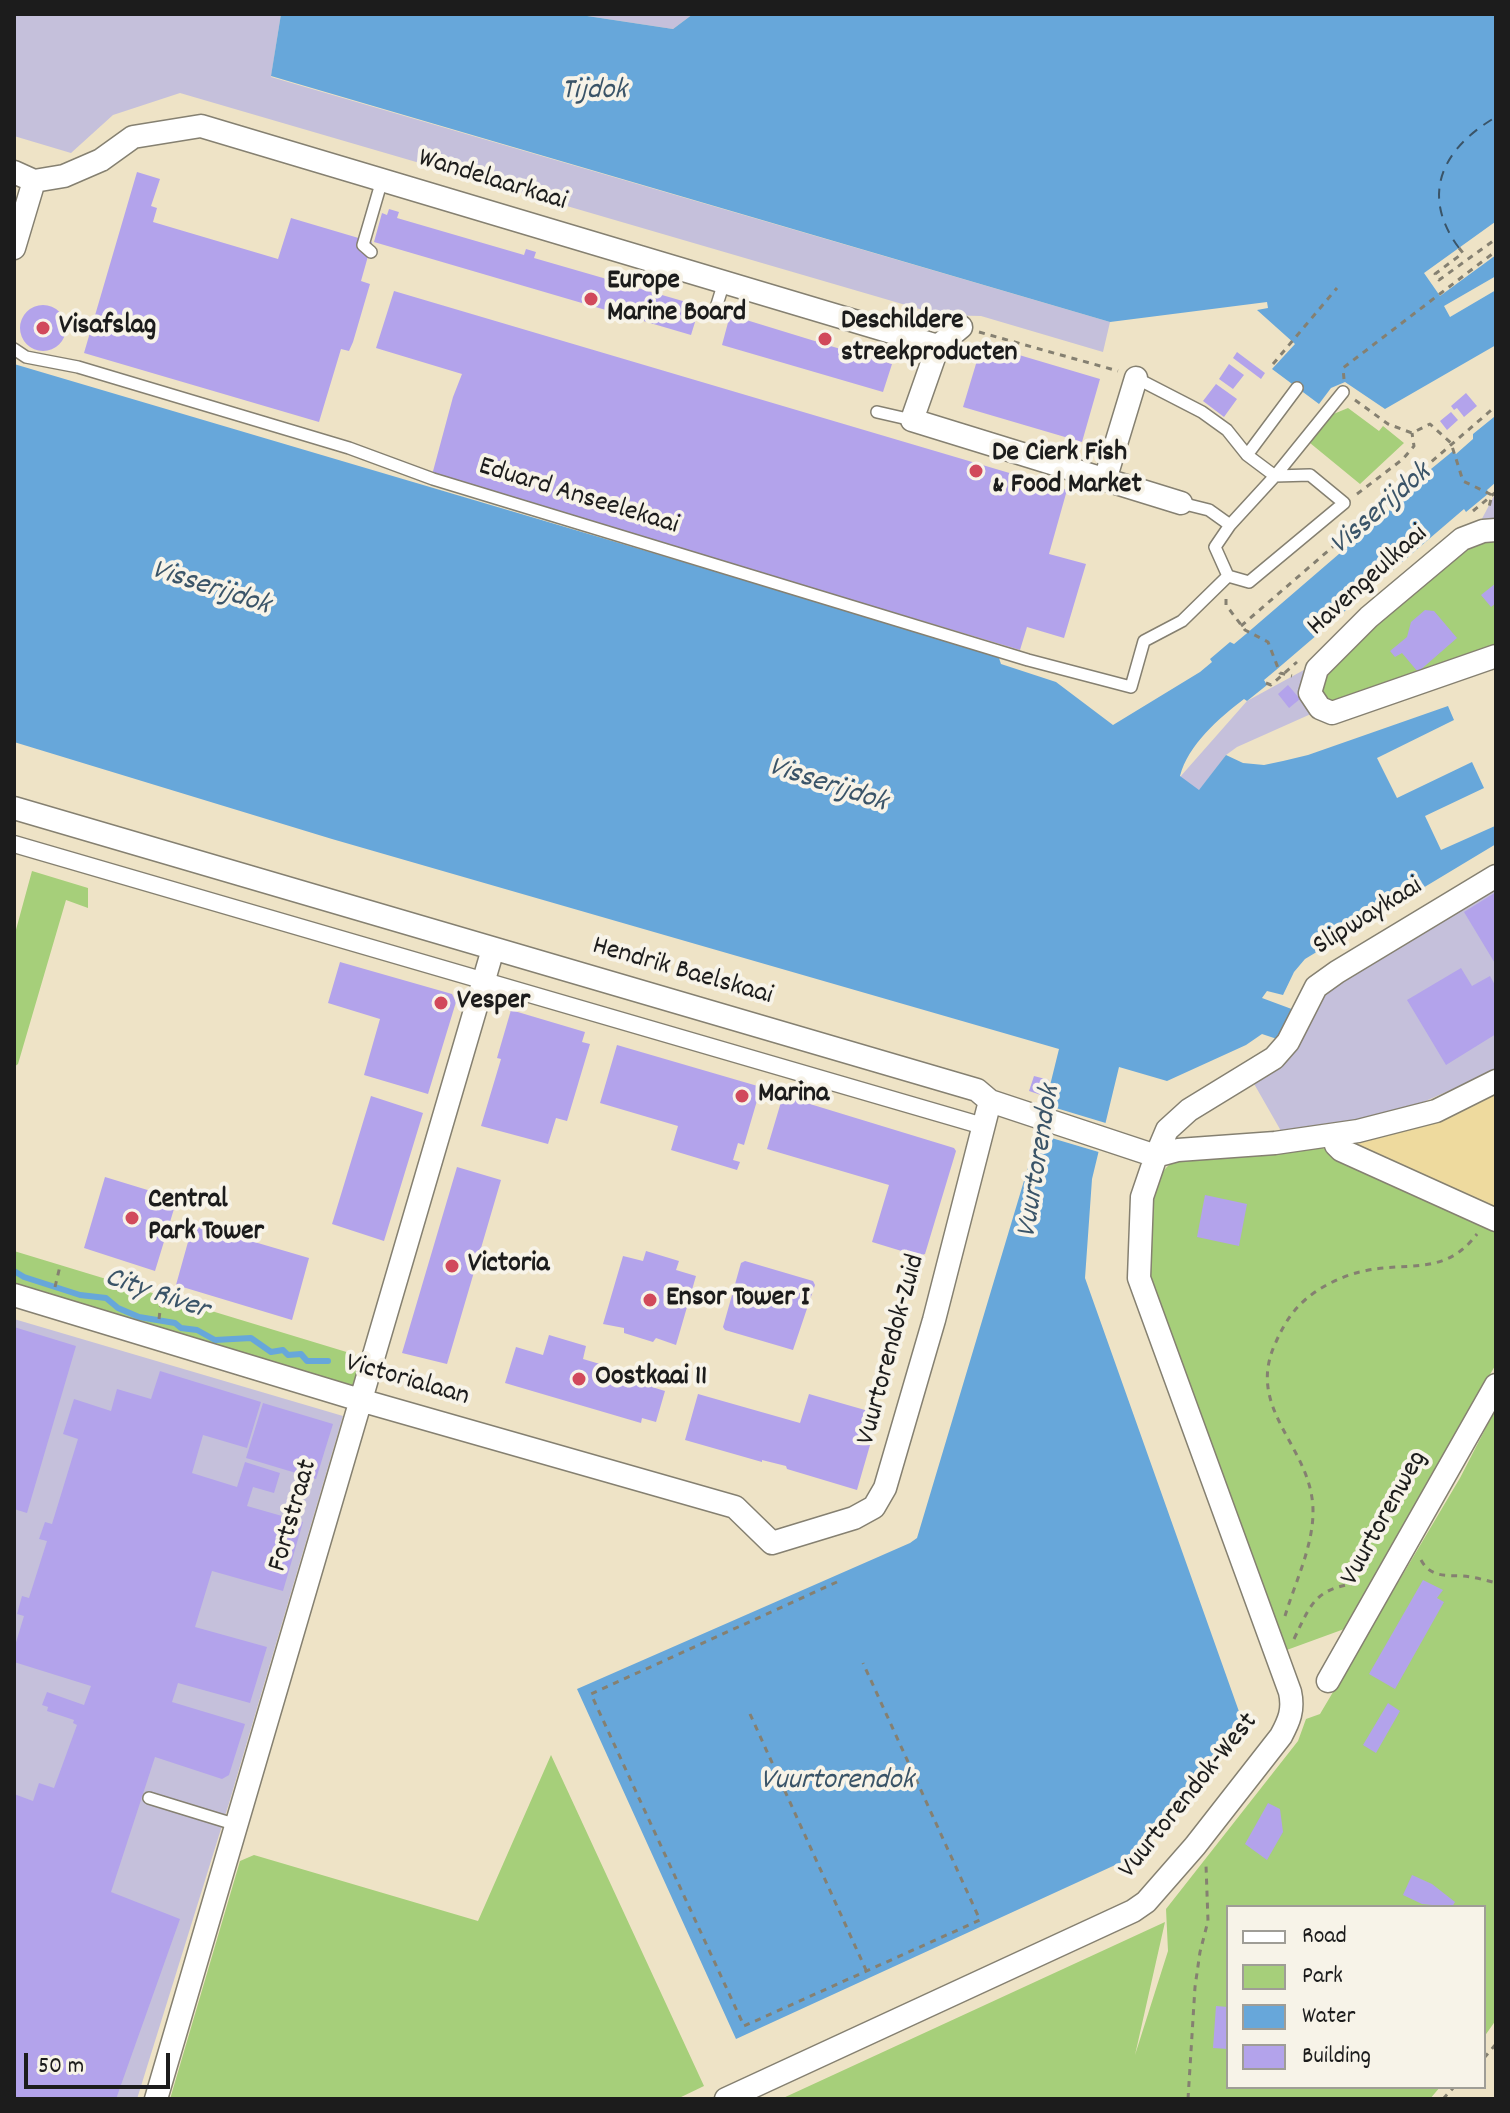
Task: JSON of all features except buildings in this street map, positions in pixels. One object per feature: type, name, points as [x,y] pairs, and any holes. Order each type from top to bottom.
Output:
[{"type":"street","name":"Wandelaarkaai","points":[[24,176],[64,176],[101,160],[133,137],[201,126],[938,346]]},
{"type":"street","points":[[14,248],[24,176]]},
{"type":"street","points":[[961,327],[938,346],[912,420],[1181,503]]},
{"type":"street","points":[[1105,480],[1136,378]]},
{"type":"street","name":"Havengeulkaai","points":[[1496,530],[1462,539],[1369,617],[1317,669],[1310,693],[1320,708],[1332,713],[1496,656]]},
{"type":"street","name":"Hendrik Baelskaai","points":[[14,808],[977,1090],[990,1101],[1156,1156]]},
{"type":"street","points":[[14,844],[983,1126]]},
{"type":"street","name":"Slipwaykaai","points":[[1156,1156],[1167,1130],[1189,1110],[1274,1058],[1288,1042],[1316,987],[1496,876]]},
{"type":"street","name":"Fortstraat","points":[[156,2099],[493,949]]},
{"type":"street","points":[[1156,1156],[1178,1150],[1275,1143],[1358,1131],[1436,1111],[1496,1081]]},
{"type":"street","name":"Vuurtorendok-Zuid","points":[[772,1543],[854,1518],[874,1507],[885,1488],[934,1320],[990,1101]]},
{"type":"street","points":[[1333,1135],[1341,1150],[1491,1218]]},
{"type":"street","name":"Vuurtorendok-West","points":[[726,2099],[1133,1911],[1146,1902],[1195,1846],[1281,1736],[1290,1719],[1292,1703],[1269,1630],[1139,1278],[1142,1197],[1156,1156]]},
{"type":"street","name":"Victorialaan","points":[[14,1295],[360,1400],[735,1507],[772,1543]]},
{"type":"street","name":"Vuurtorenweg","points":[[1328,1681],[1496,1385]]},
{"type":"lane","points":[[371,252],[363,245],[382,180]]},
{"type":"lane","points":[[715,311],[724,282]]},
{"type":"lane","name":"Eduard Anseelekaai","points":[[14,349],[26,357],[78,367],[334,444],[433,479],[1012,656],[1131,687],[1144,641],[1182,621],[1228,576]]},
{"type":"lane","points":[[1136,378],[1202,412],[1227,430],[1247,455],[1275,476],[1310,475],[1344,503],[1249,582],[1228,576],[1215,547],[1230,525],[1275,476],[1343,392]]},
{"type":"lane","points":[[1247,455],[1297,388]]},
{"type":"lane","points":[[877,412],[912,420]]},
{"type":"lane","points":[[1181,503],[1209,510],[1230,525]]},
{"type":"lane","points":[[149,1798],[237,1825]]},
{"type":"path","points":[[1459,248],[1463,253],[1435,274],[1439,280],[1496,239]]},
{"type":"path","points":[[1343,371],[1393,328],[1494,253]]},
{"type":"path","points":[[1273,364],[1337,288]]},
{"type":"path","points":[[961,327],[1100,364],[1136,378]]},
{"type":"path","points":[[1343,392],[1388,424],[1412,433],[1430,424],[1451,443],[1463,481],[1492,495]]},
{"type":"path","points":[[1243,628],[1496,406]]},
{"type":"path","points":[[1344,503],[1403,459],[1414,446],[1412,433]]},
{"type":"path","points":[[1228,576],[1226,605],[1243,628],[1268,642],[1280,673]]},
{"type":"path","points":[[1269,1630],[1283,1625],[1312,1530],[1313,1501],[1309,1483],[1278,1423],[1268,1391],[1270,1354],[1287,1317],[1308,1297],[1360,1272],[1437,1264],[1454,1257],[1491,1218]]},
{"type":"path","points":[[1403,1546],[1417,1552],[1428,1570],[1442,1576],[1496,1583]]},
{"type":"path","points":[[837,1582],[591,1694],[744,2026],[980,1920],[863,1663]]},
{"type":"path","points":[[1281,1667],[1292,1659],[1294,1639],[1311,1604],[1325,1591],[1339,1585],[1363,1582],[1381,1585]]},
{"type":"path","points":[[750,1714],[866,1971]]},
{"type":"path","points":[[1188,2099],[1195,1987],[1208,1921],[1206,1865]]},
{"type":"shaded area","points":[[14,14],[281,14],[271,77],[1110,322],[1103,352],[981,316],[940,315],[180,93],[113,115],[71,153],[14,136]]},
{"type":"shaded area","points":[[574,14],[693,14],[673,29]]},
{"type":"shaded area","points":[[1496,492],[1496,647],[1340,701],[1237,747],[1226,755],[1199,791],[1180,777],[1247,701],[1335,653],[1475,532]]},
{"type":"shaded area","points":[[1496,888],[1496,1070],[1412,1107],[1340,1126],[1281,1131],[1253,1082],[1323,996],[1342,980]]},
{"type":"shaded area","points":[[14,1319],[343,1416],[230,1800],[137,2099],[14,2099]]},
{"type":"green space","points":[[1348,408],[1379,431],[1383,426],[1404,443],[1360,484],[1310,443],[1331,415]]},
{"type":"green space","points":[[1496,539],[1496,647],[1325,704],[1319,694],[1332,659],[1467,544]]},
{"type":"green space","points":[[32,871],[88,888],[88,908],[66,900],[18,1064],[14,1067],[14,937]]},
{"type":"green space","points":[[1323,1148],[1339,1158],[1496,1227],[1496,1364],[1347,1628],[1284,1651],[1149,1274],[1150,1213],[1157,1183],[1173,1162]]},
{"type":"green space","points":[[14,1251],[363,1357],[354,1392],[14,1289]]},
{"type":"green space","points":[[1496,1408],[1496,2020],[1486,2034],[1486,1905],[1226,1905],[1226,2089],[1438,2089],[1430,2099],[781,2099],[1165,1922],[1135,2055],[1168,1951],[1166,1909],[1298,1741],[1306,1719],[1320,1714],[1460,1478]]},
{"type":"green space","points":[[551,1755],[704,2086],[677,2099],[170,2099],[240,1861],[254,1855],[478,1921]]},
{"type":"sand","points":[[1496,1094],[1496,1208],[1352,1143],[1436,1122]]},
{"type":"water","name":"Tijdok","points":[[281,14],[574,14],[673,29],[693,14],[1496,14],[1496,345],[1385,409],[1345,382],[1331,388],[1319,404],[1272,369],[1295,344],[1257,310],[1268,308],[1267,302],[1110,322],[271,76]]},
{"type":"water","points":[[14,364],[998,655],[1001,664],[1056,682],[1113,725],[1200,672],[1212,662],[1210,659],[1230,642],[1234,644],[1246,634],[1433,473],[1431,469],[1453,451],[1456,454],[1473,439],[1473,434],[1494,417],[1496,482],[1487,490],[1489,493],[1466,512],[1464,509],[1264,680],[1267,685],[1247,701],[1244,699],[1215,724],[1197,743],[1180,776],[1199,790],[1226,755],[1243,763],[1264,765],[1283,761],[1448,706],[1454,720],[1377,758],[1397,798],[1472,762],[1484,788],[1425,816],[1441,850],[1495,826],[1496,844],[1305,959],[1294,972],[1283,995],[1267,991],[1262,998],[1297,1011],[1283,1041],[1262,1034],[1246,1045],[1167,1081],[1119,1067],[1092,1179],[1085,1278],[1242,1720],[1137,1855],[736,2039],[577,1689],[917,1538],[1038,1134],[1059,1049],[332,839],[14,742]]},
{"type":"pier","points":[[1495,222],[1496,255],[1440,296],[1424,273]]},
{"type":"pier","points":[[1496,276],[1496,290],[1450,317],[1444,306]]},
{"type":"pier","points":[[1046,1105],[1109,1124],[1102,1153],[1038,1134]]},
{"type":"waterway","name":"City River","points":[[14,1271],[80,1295],[106,1298],[118,1308],[139,1317],[175,1323],[215,1340],[251,1338],[271,1352],[283,1350],[288,1355],[301,1354],[307,1361],[328,1361]]},
{"type":"ferry route","points":[[1459,248],[1440,209],[1439,191],[1443,174],[1462,143],[1496,117]]},
{"type":"place","name":"Europe Marine Board","points":[[591,299]]},
{"type":"place","name":"Visafslag","points":[[43,328]]},
{"type":"place","name":"Deschildere streekproducten","points":[[825,339]]},
{"type":"place","name":"De Cierk Fish & Food Market","points":[[976,471]]},
{"type":"place","name":"Vesper","points":[[441,1003]]},
{"type":"place","name":"Marina","points":[[742,1096]]},
{"type":"place","name":"Central Park Tower","points":[[132,1218]]},
{"type":"place","name":"Victoria","points":[[452,1266]]},
{"type":"place","name":"Ensor Tower I","points":[[650,1300]]},
{"type":"place","name":"Oostkaai 11","points":[[579,1379]]},
{"type":"water label","name":"Visserijdok","points":[[1382,511]]},
{"type":"water label","name":"Visserijdok","points":[[210,590]]},
{"type":"water label","name":"Visserijdok","points":[[827,787]]},
{"type":"water label","name":"Vuurtorendok","points":[[1041,1162]]},
{"type":"water label","name":"Vuurtorendok","points":[[837,1783]]}]
